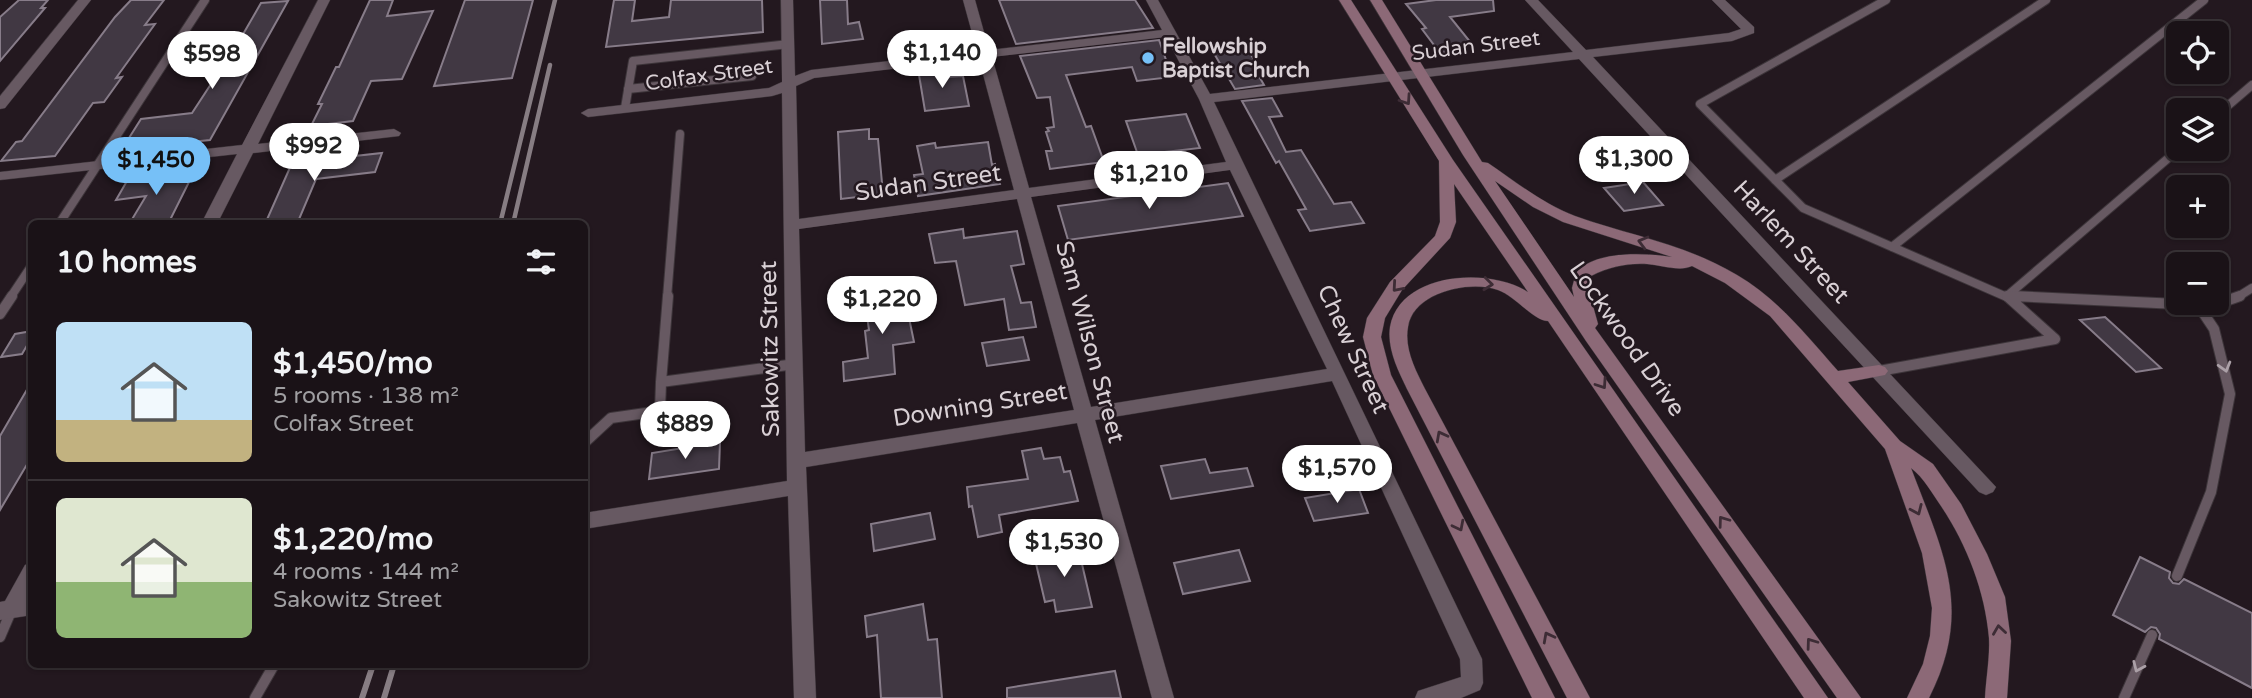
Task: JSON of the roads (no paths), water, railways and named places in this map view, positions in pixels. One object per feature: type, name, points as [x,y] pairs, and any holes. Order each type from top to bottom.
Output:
[{"type":"main road","name":"Lockwood Drive","points":[[1345,0],[1391,77],[1447,161],[1763,576],[1850,698]]},
{"type":"main road","name":"Lockwood Drive","points":[[1376,0],[1583,340],[1744,592],[1817,698]]},
{"type":"main road","points":[[1470,155],[1503,182],[1538,204],[1569,219],[1665,247],[1731,279],[1776,312],[1893,446],[1926,469],[1954,510],[1977,554],[1994,597],[2000,641],[1996,698]]},
{"type":"main road","points":[[1447,161],[1448,222],[1442,238],[1385,301],[1376,318],[1373,337],[1382,375],[1544,698]]},
{"type":"main road","points":[[1583,340],[1580,288],[1584,273],[1601,263],[1626,259],[1648,258],[1706,267]]},
{"type":"main road","points":[[1578,698],[1416,389],[1400,347],[1398,326],[1406,308],[1440,287],[1467,282],[1494,283],[1523,294],[1583,340]]},
{"type":"main road","points":[[1833,378],[1879,371]]},
{"type":"main road","points":[[1893,446],[1925,527],[1939,576],[1942,618],[1935,662],[1918,698]]},
{"type":"street","points":[[0,106],[85,0]]},
{"type":"street","points":[[211,220],[324,0]]},
{"type":"street","name":"Sakowitz Street","points":[[787,0],[796,461],[805,698]]},
{"type":"street","name":"Sam Wilson Street","points":[[969,0],[1163,698]]},
{"type":"street","name":"Chew Street","points":[[1152,0],[1206,99],[1235,166],[1291,274],[1471,659],[1472,683],[1446,694],[1426,698]]},
{"type":"street","name":"Harlem Street","points":[[1531,0],[1986,487]]},
{"type":"street","name":"Sudan Street","points":[[1206,99],[1732,37],[1749,30],[1718,0]]},
{"type":"street","name":"Colfax Street","points":[[588,113],[772,92],[811,75],[1168,33]]},
{"type":"street","points":[[0,176],[394,133]]},
{"type":"street","name":"Sudan Street","points":[[793,225],[1235,166]]},
{"type":"street","name":"Downing Street","points":[[796,461],[1338,374]]},
{"type":"street","points":[[588,520],[797,487]]},
{"type":"street","points":[[15,609],[28,581]]},
{"type":"lane","points":[[61,220],[205,0]]},
{"type":"lane","points":[[1879,371],[2055,339],[2007,296],[1803,208],[1700,104],[1886,0]]},
{"type":"lane","points":[[1775,180],[2046,0]]},
{"type":"lane","points":[[1892,247],[2076,98],[2204,0]]},
{"type":"lane","points":[[625,108],[633,61],[789,44]]},
{"type":"lane","points":[[628,89],[752,76]]},
{"type":"lane","points":[[2229,105],[2252,85]]},
{"type":"lane","points":[[588,439],[611,418],[660,411],[680,134]]},
{"type":"lane","points":[[2007,296],[2166,160]]},
{"type":"lane","points":[[0,314],[28,271]]},
{"type":"lane","points":[[2229,301],[2251,291]]},
{"type":"lane","points":[[2007,296],[2166,303]]},
{"type":"lane","points":[[2177,576],[2211,492],[2230,394],[2228,376],[2214,329],[2205,315]]},
{"type":"lane","points":[[662,382],[795,364]]},
{"type":"lane","points":[[0,637],[15,609]]},
{"type":"lane","points":[[2124,698],[2152,635]]},
{"type":"lane","points":[[256,698],[272,668]]},
{"type":"railway","points":[[501,220],[555,0]]},
{"type":"railway","points":[[514,220],[550,65]]},
{"type":"railway","points":[[362,698],[372,668]]},
{"type":"railway","points":[[384,698],[393,668]]},
{"type":"place","name":"Fellowship Baptist Church","points":[[1148,58]]}]
